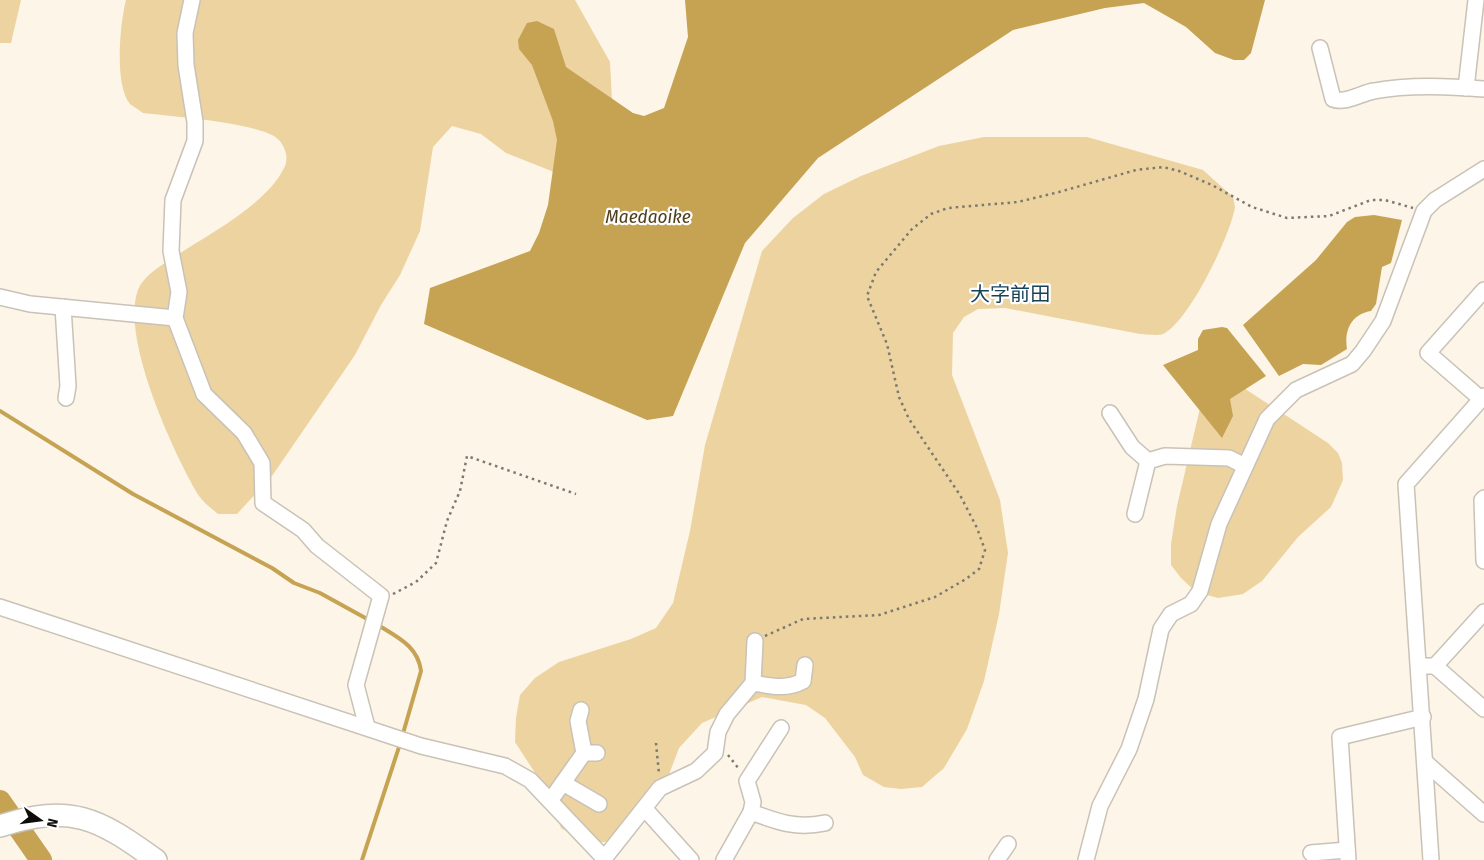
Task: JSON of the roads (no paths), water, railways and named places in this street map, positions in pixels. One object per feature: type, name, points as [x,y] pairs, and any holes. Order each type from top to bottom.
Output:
[{"type":"street","points":[[192,0],[185,33],[186,65],[195,122],[195,141],[173,200],[171,252],[179,292],[175,318],[204,394],[244,433],[262,462],[264,503],[303,530],[317,546],[381,596],[356,684],[367,727]]},
{"type":"street","points":[[1466,88],[1476,0]]},
{"type":"street","points":[[1320,48],[1329,92],[1333,100],[1340,102],[1374,91],[1484,89]]},
{"type":"street","points":[[1086,860],[1100,806],[1130,749],[1146,699],[1161,629],[1170,614],[1191,604],[1200,591],[1219,524],[1267,419],[1296,390],[1352,364],[1383,321],[1424,211],[1435,200],[1484,169]]},
{"type":"street","points":[[1431,860],[1423,717],[1427,666],[1406,484],[1483,397],[1428,353],[1484,290]]},
{"type":"street","points":[[0,296],[30,304],[175,318]]},
{"type":"street","points":[[63,307],[68,386],[66,398]]},
{"type":"street","points":[[1110,413],[1132,447],[1148,461]]},
{"type":"street","points":[[1148,461],[1166,456],[1229,458],[1245,466]]},
{"type":"street","points":[[1135,514],[1148,461]]},
{"type":"street","points":[[1483,500],[1484,561]]},
{"type":"street","points":[[0,606],[421,746],[506,766],[530,780],[604,859],[660,788],[696,771],[715,753],[718,732],[727,714],[753,683],[755,641]]},
{"type":"street","points":[[1427,666],[1484,612]]},
{"type":"street","points":[[1427,666],[1484,709]]},
{"type":"street","points":[[753,683],[779,688],[794,686],[808,673]]},
{"type":"street","points":[[550,801],[590,753],[578,721],[581,710]]},
{"type":"street","points":[[1311,853],[1347,855],[1340,737],[1423,717]]},
{"type":"street","points":[[724,860],[751,812],[753,802],[747,780],[781,728]]},
{"type":"street","points":[[1425,762],[1484,814]]},
{"type":"street","points":[[563,784],[599,804]]},
{"type":"street","points":[[645,809],[691,860]]},
{"type":"street","points":[[751,812],[780,823],[806,827],[825,823]]},
{"type":"street","points":[[0,826],[31,816],[57,815],[82,818],[106,826],[156,860]]},
{"type":"street","points":[[997,860],[1008,844]]},
{"type":"water","name":"Maedaoike","points":[[685,0],[1265,0],[1251,53],[1244,60],[1234,60],[1215,53],[1186,27],[1144,3],[1105,8],[1013,30],[818,158],[745,243],[673,416],[647,420],[424,324],[430,288],[530,251],[539,233],[548,205],[557,140],[553,121],[532,65],[519,49],[518,40],[527,23],[537,21],[554,29],[566,67],[633,113],[644,116],[664,108],[688,37]]},
{"type":"water","points":[[1374,215],[1402,220],[1391,263],[1382,267],[1376,304],[1371,311],[1358,316],[1350,324],[1346,342],[1347,349],[1321,365],[1303,364],[1279,376],[1243,325],[1316,260],[1347,222],[1355,217]]},
{"type":"water","points":[[1227,328],[1266,376],[1230,399],[1233,416],[1222,438],[1163,365],[1198,350],[1198,339],[1203,330]]},
{"type":"waterway","points":[[0,411],[133,494],[272,568],[294,583],[320,593],[369,620]]},
{"type":"waterway","points":[[378,625],[406,643],[416,655],[421,671],[402,737]]},
{"type":"waterway","points":[[362,860],[400,744]]},
{"type":"waterway","points":[[0,801],[41,860]]},
{"type":"district","name":"大字前田","points":[[1010,294]]}]
